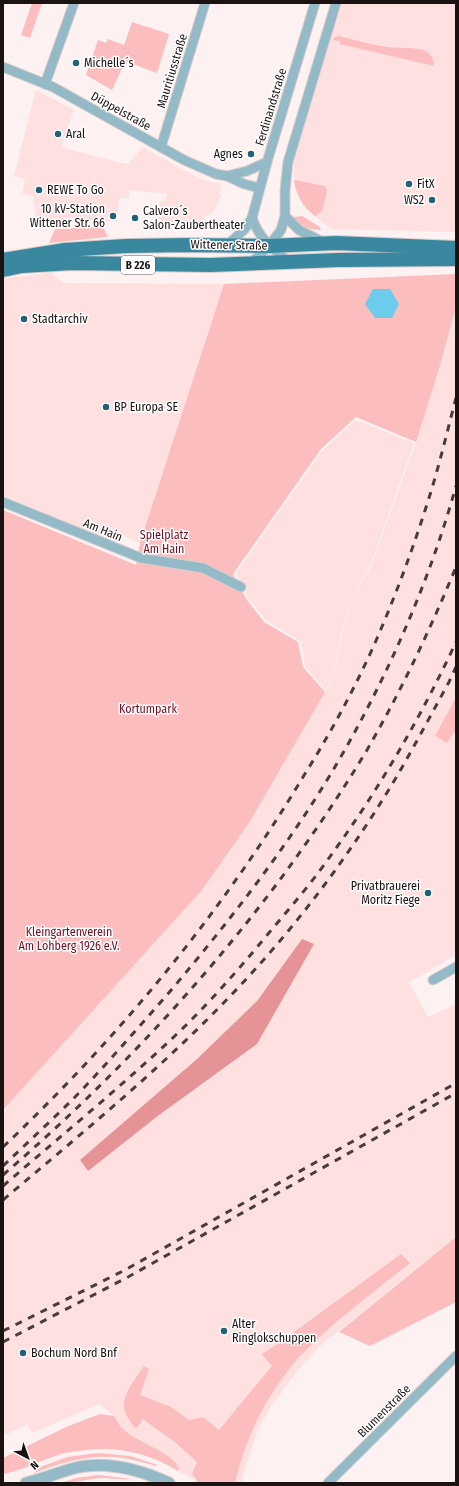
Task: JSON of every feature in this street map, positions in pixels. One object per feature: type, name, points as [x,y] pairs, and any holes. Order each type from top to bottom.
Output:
[{"type":"main road","name":"Wittener Straße","points":[[3,260],[41,253],[84,248],[149,245],[269,246],[326,243],[456,248]]},
{"type":"main road","name":"Wittener Straße","points":[[3,270],[22,266],[72,263],[151,265],[250,264],[385,259],[456,259]]},
{"type":"street","points":[[45,84],[74,3]]},
{"type":"street","name":"Mauritiusstraße","points":[[161,147],[205,3]]},
{"type":"street","name":"Ferdinandstraße","points":[[227,245],[244,230],[252,218],[259,188],[315,3]]},
{"type":"street","points":[[250,264],[269,246],[281,230],[285,216],[285,190],[288,162],[336,3]]},
{"type":"street","name":"Düppelstraße","points":[[3,67],[45,84],[184,160],[216,174],[227,176],[244,184],[259,188]]},
{"type":"street","points":[[227,176],[247,171],[267,162]]},
{"type":"street","points":[[285,216],[299,230],[326,243]]},
{"type":"street","points":[[252,218],[256,230],[269,246],[289,262]]},
{"type":"street","name":"Am Hain","points":[[3,502],[141,558],[204,568],[241,587]]},
{"type":"street","points":[[433,980],[456,967]]},
{"type":"street","name":"Blumenstraße","points":[[328,1483],[456,1356]]},
{"type":"street","points":[[26,1483],[79,1467],[106,1465],[128,1468],[169,1483]]},
{"type":"shaded area","points":[[339,3],[456,3],[456,232],[331,229],[305,208],[298,195],[294,180],[294,159]]},
{"type":"shaded area","points":[[36,90],[74,110],[61,147],[129,164],[142,147],[201,179],[220,184],[222,187],[219,194],[221,195],[215,209],[212,213],[200,221],[185,223],[182,227],[162,226],[158,223],[160,201],[165,201],[167,194],[129,190],[129,198],[119,198],[117,221],[79,220],[37,226],[33,196],[22,193],[25,179],[14,176]]},
{"type":"shaded area","name":"BP Europa SE","points":[[51,273],[63,283],[224,284],[140,543],[109,529],[105,539],[3,495],[3,278]]},
{"type":"shaded area","points":[[456,307],[456,697],[435,736],[447,743],[456,730],[456,955],[409,982],[428,1017],[456,1004],[456,1237],[320,1346],[297,1371],[269,1409],[257,1432],[241,1483],[198,1483],[168,1465],[137,1452],[114,1416],[99,1404],[32,1433],[27,1424],[3,1436],[3,1115],[8,1105],[202,890],[249,823],[333,678],[344,625],[356,593],[372,564],[416,442],[439,369]],"holes":[[[302,940],[257,1044],[159,1115],[87,1171],[80,1160],[197,1059],[257,1001]]]},
{"type":"shaded area","points":[[356,420],[414,443],[371,563],[356,592],[343,625],[333,677],[325,690],[305,666],[301,642],[266,620],[249,599],[236,573],[323,450]]},
{"type":"shaded area","points":[[302,939],[314,944],[257,1044],[159,1115],[88,1171],[80,1160],[197,1059],[257,1001]]},
{"type":"green space","points":[[32,3],[42,3],[30,38],[21,35]]},
{"type":"green space","points":[[132,22],[169,34],[157,73],[127,62],[124,64],[112,90],[86,75],[98,40],[106,43],[108,39],[124,45]]},
{"type":"green space","points":[[339,36],[394,48],[423,50],[429,53],[433,58],[434,66],[340,44],[340,41],[333,40],[335,37]]},
{"type":"green space","points":[[294,180],[325,186],[327,191],[322,211],[315,216],[307,208],[298,196]]},
{"type":"green space","points":[[302,216],[320,227],[321,230],[305,227],[294,217]]},
{"type":"green space","points":[[103,227],[108,237],[49,243],[55,229]]},
{"type":"green space","name":"Kortumpark","points":[[456,274],[456,307],[439,369],[416,442],[356,417],[321,449],[233,574],[247,600],[264,622],[298,642],[303,667],[325,692],[249,823],[202,890],[3,1110],[3,510],[136,565],[140,543],[224,284]]},
{"type":"green space","points":[[456,697],[456,730],[447,743],[435,736]]},
{"type":"green space","points":[[456,1237],[456,1302],[370,1346],[339,1332]]},
{"type":"green space","points":[[401,1254],[410,1263],[353,1308],[312,1344],[297,1359],[275,1388],[260,1414],[248,1440],[235,1483],[199,1483],[192,1474],[197,1462],[176,1443],[143,1419],[136,1429],[129,1420],[124,1410],[124,1403],[128,1390],[144,1366],[149,1369],[140,1395],[171,1407],[189,1420],[203,1417],[219,1430],[272,1366],[262,1354]]},
{"type":"green space","points":[[100,1414],[114,1416],[121,1427],[127,1432],[175,1462],[179,1468],[178,1471],[167,1464],[143,1455],[118,1450],[92,1449],[63,1453],[3,1474],[3,1458],[66,1427]]},
{"type":"green space","points":[[98,1453],[130,1456],[158,1465],[155,1466],[123,1458],[94,1457],[65,1462],[34,1473],[35,1469],[67,1457]]},
{"type":"green space","points":[[98,1475],[132,1479],[101,1478],[60,1483],[76,1478]]},
{"type":"water","points":[[373,289],[390,289],[399,304],[392,318],[375,318],[365,304]]},
{"type":"railway","points":[[3,1147],[87,1062],[166,972],[238,877],[313,761],[359,678],[397,591],[432,488],[456,398]]},
{"type":"railway","points":[[3,1166],[75,1097],[167,995],[216,936],[263,875],[307,811],[347,746],[395,651],[423,586],[456,486]]},
{"type":"railway","points":[[3,1175],[78,1107],[149,1036],[216,960],[279,881],[324,817],[367,750],[392,705],[414,660],[456,567]]},
{"type":"railway","points":[[3,1186],[114,1091],[179,1032],[225,984],[292,906],[329,858],[365,807],[413,726],[456,642]]},
{"type":"railway","points":[[3,1200],[161,1064],[220,1006],[270,953],[328,880],[364,829],[404,764],[456,667]]},
{"type":"railway","points":[[3,1331],[125,1270],[456,1083]]},
{"type":"railway","points":[[3,1342],[128,1277],[456,1093]]},
{"type":"place","name":"Michelle´s","points":[[76,63]]},
{"type":"place","name":"Aral","points":[[58,134]]},
{"type":"place","name":"Agnes","points":[[251,154]]},
{"type":"place","name":"FitX","points":[[409,184]]},
{"type":"place","name":"REWE To Go","points":[[39,190]]},
{"type":"place","name":"WS2","points":[[432,200]]},
{"type":"place","name":"10 kV-Station Wittener Str. 66","points":[[113,216]]},
{"type":"place","name":"Calvero´s Salon-Zaubertheater","points":[[135,218]]},
{"type":"place","name":"Stadtarchiv","points":[[24,319]]},
{"type":"place","name":"BP Europa SE","points":[[106,407]]},
{"type":"place","name":"Privatbrauerei Moritz Fiege","points":[[428,893]]},
{"type":"place","name":"Alter Ringlokschuppen","points":[[224,1331]]},
{"type":"place","name":"Bochum Nord Bnf","points":[[23,1353]]},
{"type":"park label","name":"Spielplatz Am Hain","points":[[164,542]]},
{"type":"park label","name":"Kleingartenverein Am Lohberg 1926 e.V.","points":[[69,939]]}]
